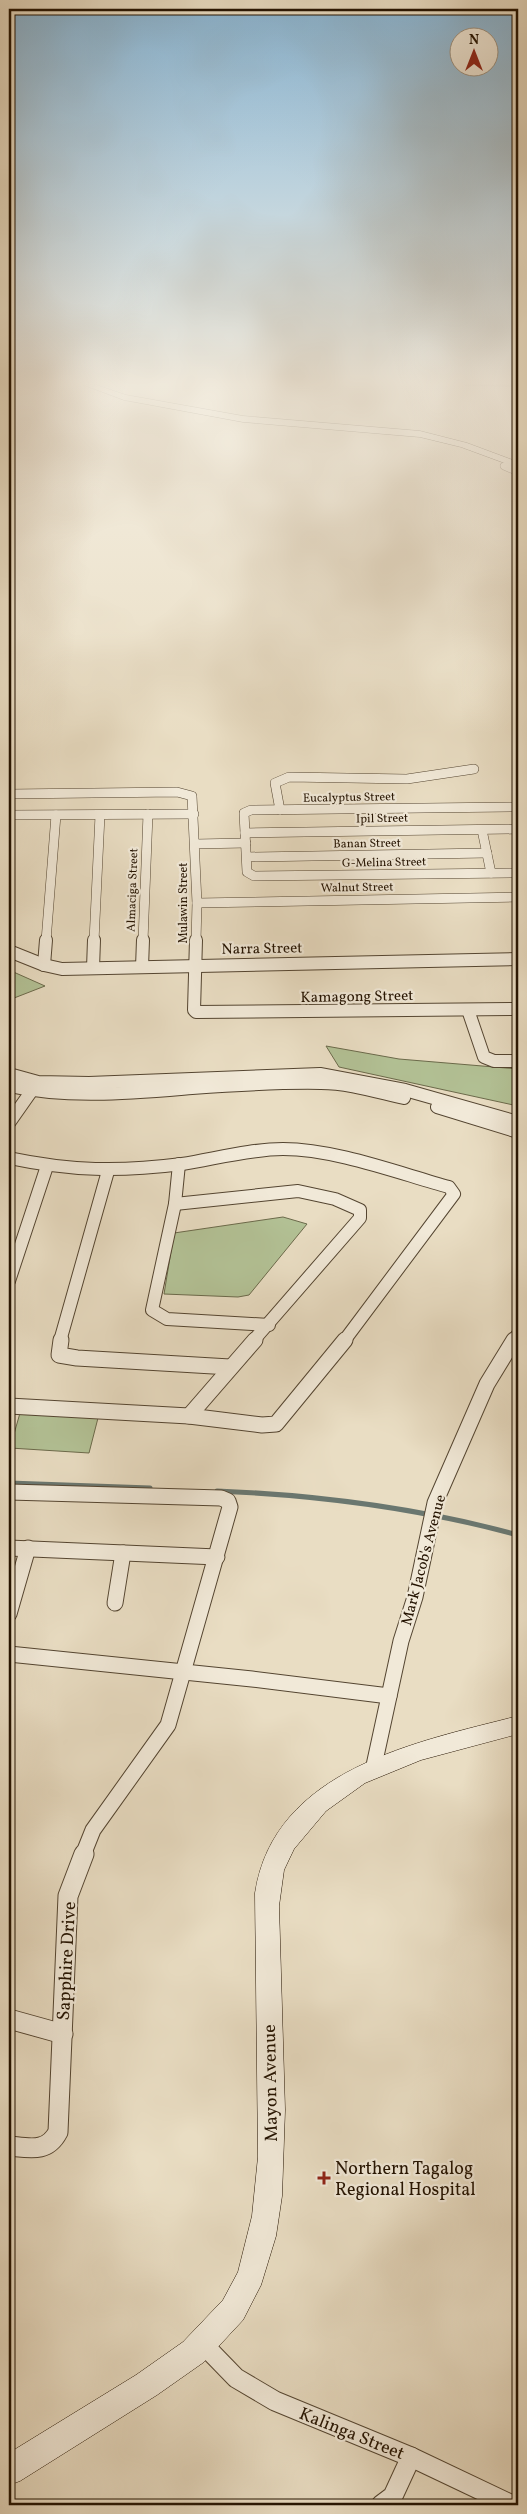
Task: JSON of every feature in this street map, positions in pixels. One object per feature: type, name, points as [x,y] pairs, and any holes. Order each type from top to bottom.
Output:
[{"type":"main road","name":"Mayon Avenue","points":[[9,2470],[156,2379],[203,2344],[234,2308],[244,2290],[260,2244],[270,2196],[271,2104],[267,1916],[272,1869],[287,1841],[311,1812],[344,1786],[373,1770],[422,1751],[518,1725]]},
{"type":"street","points":[[280,810],[275,783],[280,779],[289,777],[342,775],[407,779],[474,769]]},
{"type":"street","name":"Mulawin Street","points":[[9,794],[158,792],[189,794],[193,798],[197,903],[194,1010],[196,1012]]},
{"type":"street","name":"Eucalyptus Street","points":[[250,875],[247,872],[245,812],[518,807]]},
{"type":"street","points":[[93,968],[100,814]]},
{"type":"street","name":"Almaciga Street","points":[[142,967],[148,814]]},
{"type":"street","points":[[9,829],[9,815],[194,814]]},
{"type":"street","points":[[44,965],[56,815]]},
{"type":"street","name":"Ipil Street","points":[[195,844],[246,838],[518,829]]},
{"type":"street","points":[[482,830],[491,874]]},
{"type":"street","name":"Banan Street","points":[[247,857],[487,853]]},
{"type":"street","name":"G-Melina Street","points":[[250,875],[518,873]]},
{"type":"street","name":"Walnut Street","points":[[197,903],[518,897]]},
{"type":"street","name":"Narra Street","points":[[9,951],[44,965],[62,969],[518,959]]},
{"type":"street","name":"Kamagong Street","points":[[196,1012],[518,1009]]},
{"type":"street","points":[[468,1010],[484,1057],[494,1061],[518,1061]]},
{"type":"street","points":[[35,1087],[252,1075],[320,1074],[405,1090],[518,1122]]},
{"type":"street","points":[[12,1084],[119,1094],[232,1085],[336,1084],[417,1101],[518,1132]]},
{"type":"street","points":[[9,1123],[35,1087]]},
{"type":"street","points":[[9,1158],[47,1166],[108,1171],[179,1164],[282,1149],[318,1151],[449,1187],[454,1194],[326,1365],[276,1424],[262,1426],[189,1416],[9,1406]]},
{"type":"street","points":[[179,1164],[175,1204],[152,1310],[157,1315],[168,1319],[269,1325]]},
{"type":"street","points":[[9,1281],[47,1166]]},
{"type":"street","points":[[108,1171],[59,1346],[59,1355],[77,1358],[230,1367]]},
{"type":"street","points":[[175,1204],[298,1191],[335,1198],[360,1210],[360,1218],[189,1416]]},
{"type":"street","name":"Mark Jacob's Avenue","points":[[373,1770],[401,1641],[415,1597],[435,1503],[487,1384],[518,1334]]},
{"type":"street","name":"Sapphire Drive","points":[[9,1492],[222,1498],[228,1501],[230,1507],[168,1725],[93,1830],[68,1896],[58,2132],[54,2143],[42,2149],[9,2146]]},
{"type":"street","points":[[9,1548],[217,1557]]},
{"type":"street","points":[[9,1614],[28,1548]]},
{"type":"street","points":[[115,1602],[123,1553]]},
{"type":"street","points":[[9,1654],[389,1696]]},
{"type":"street","points":[[9,2019],[63,2034]]},
{"type":"street","name":"Kalinga Street","points":[[203,2344],[236,2378],[274,2401],[411,2457],[512,2505]]},
{"type":"street","points":[[381,2505],[393,2496],[411,2457]]},
{"type":"green space","points":[[9,970],[45,986],[9,1000]]},
{"type":"green space","points":[[326,1046],[399,1059],[518,1069],[518,1106],[339,1067]]},
{"type":"green space","points":[[283,1217],[307,1224],[249,1295],[238,1297],[164,1294],[174,1233]]},
{"type":"green space","points":[[20,1413],[98,1418],[89,1453],[10,1448]]},
{"type":"waterway","points":[[9,1483],[150,1488]]},
{"type":"waterway","points":[[217,1491],[369,1504],[444,1517],[518,1535]]},
{"type":"place","name":"Northern Tagalog Regional Hospital","points":[[324,2178]]}]
